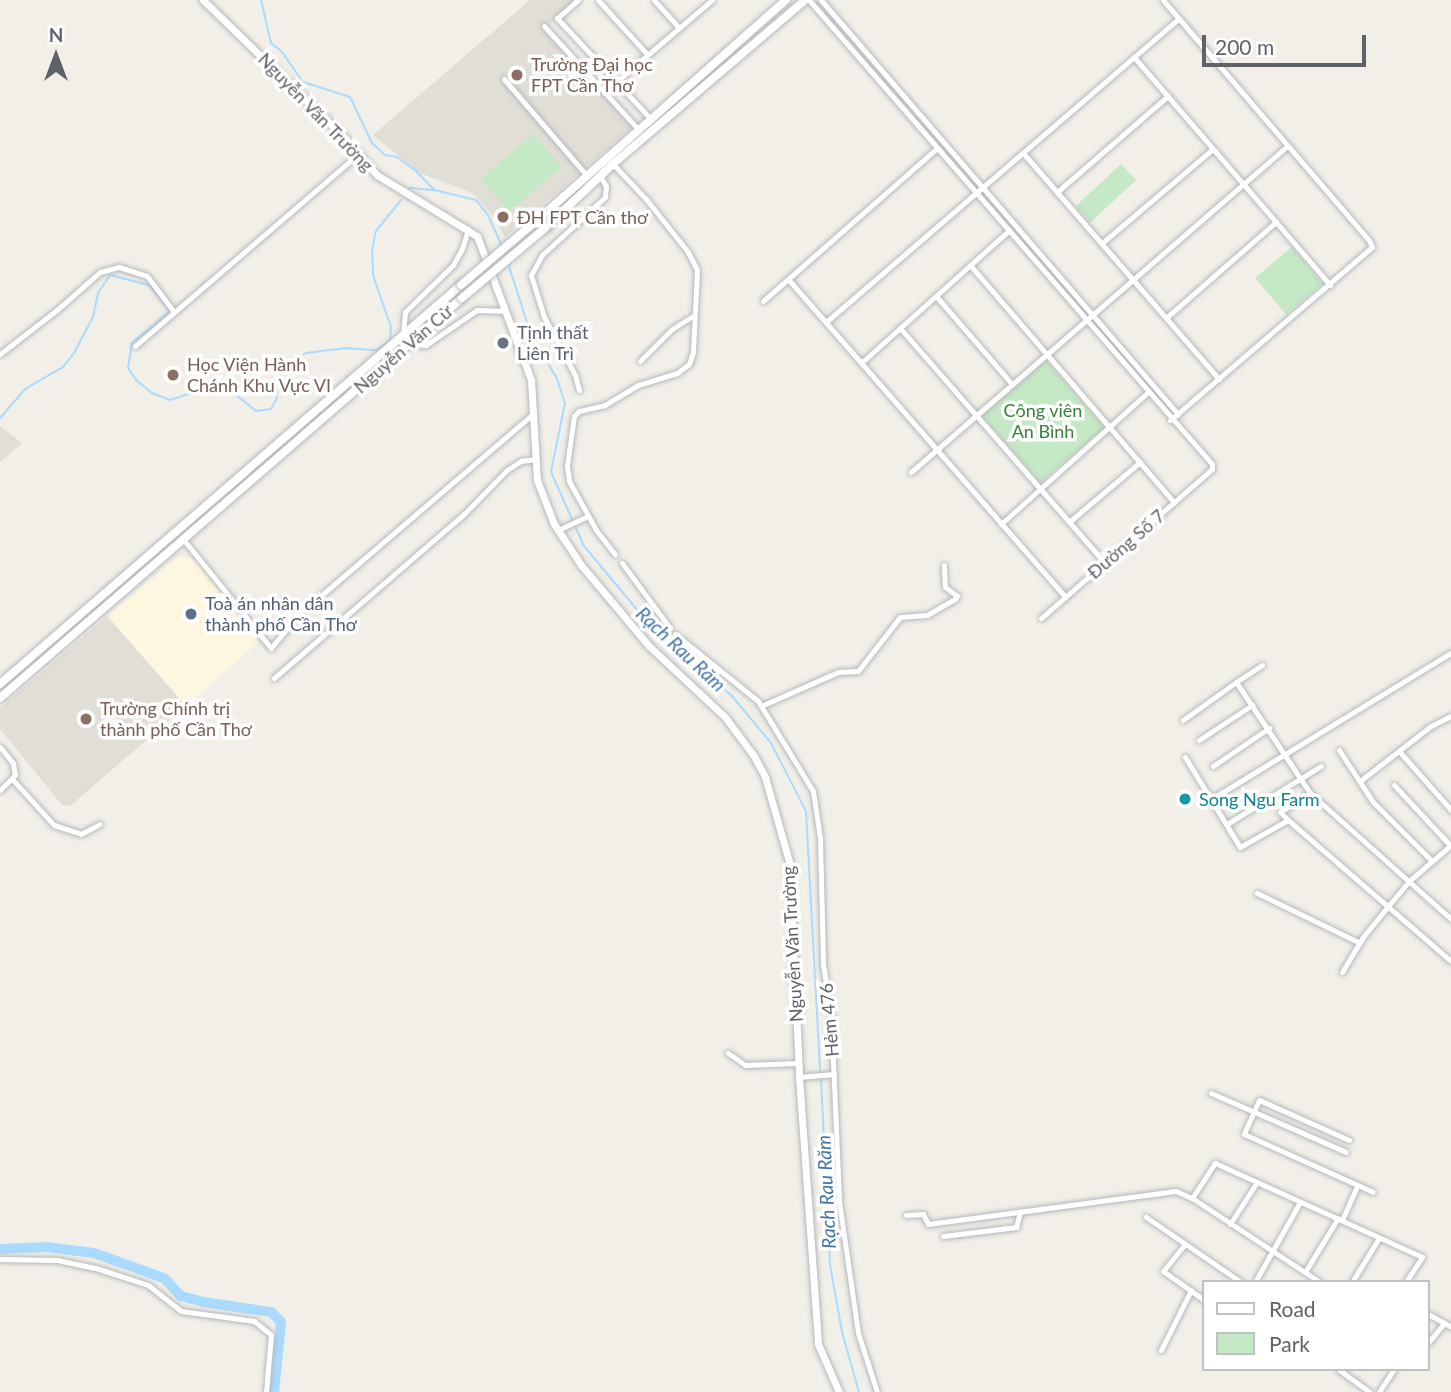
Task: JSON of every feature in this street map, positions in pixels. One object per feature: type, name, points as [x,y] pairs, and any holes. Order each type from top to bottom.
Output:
[{"type":"main road","name":"Nguyễn Văn Cừ","points":[[230,493],[334,410],[545,228],[786,0]]},
{"type":"main road","name":"Nguyễn Văn Cừ","points":[[0,698],[95,617],[403,335],[639,130],[654,123],[807,0]]},
{"type":"main road","points":[[328,402],[334,410]]},
{"type":"main road","name":"Nguyễn Văn Cừ","points":[[0,684],[88,608],[181,536]]},
{"type":"main road","points":[[88,608],[95,617]]},
{"type":"street","name":"Nguyễn Văn Trường","points":[[203,0],[377,176],[477,236],[485,250],[531,380],[537,480],[581,565],[649,646],[726,717],[754,755],[765,777],[789,861],[818,1343],[839,1392]]},
{"type":"street","points":[[578,0],[558,18],[654,123]]},
{"type":"street","points":[[598,0],[647,54]]},
{"type":"street","points":[[654,0],[678,28]]},
{"type":"street","points":[[617,81],[712,0]]},
{"type":"street","points":[[807,0],[1171,420],[1372,247],[1369,240],[1163,0]]},
{"type":"street","points":[[821,0],[1178,414]]},
{"type":"street","points":[[826,322],[1178,19]]},
{"type":"street","points":[[544,26],[639,130]]},
{"type":"street","points":[[1135,57],[1330,285]]},
{"type":"street","points":[[504,79],[587,176]]},
{"type":"street","points":[[1057,192],[1168,96]]},
{"type":"street","points":[[763,300],[943,143]]},
{"type":"street","points":[[911,472],[1287,146]]},
{"type":"street","points":[[1102,243],[1213,149]]},
{"type":"street","points":[[135,346],[358,154]]},
{"type":"street","points":[[1024,154],[1219,379]]},
{"type":"street","points":[[613,164],[646,199],[693,259],[697,270],[692,357],[689,364],[677,373],[638,385],[605,405],[576,412],[568,475],[586,518],[615,554]]},
{"type":"street","points":[[579,390],[575,375],[544,317],[531,275],[541,255],[605,197],[606,186],[600,176]]},
{"type":"street","points":[[1167,317],[1276,222]]},
{"type":"street","points":[[403,335],[405,312],[453,265],[462,250],[468,229]]},
{"type":"street","points":[[861,363],[1008,231]]},
{"type":"street","points":[[970,265],[1174,502]]},
{"type":"street","points":[[0,354],[100,272],[119,267],[147,276],[174,312]]},
{"type":"street","points":[[788,279],[1065,597]]},
{"type":"street","points":[[936,296],[1012,384]]},
{"type":"street","points":[[408,344],[426,345],[477,310],[506,311]]},
{"type":"street","points":[[640,361],[671,329],[693,316]]},
{"type":"street","points":[[900,328],[1105,563]]},
{"type":"street","points":[[1001,524],[1147,393]]},
{"type":"street","points":[[181,536],[271,648],[296,617],[532,415]]},
{"type":"street","name":"Đường Số 7","points":[[1041,618],[1212,469],[1212,464],[1171,420]]},
{"type":"street","points":[[274,678],[464,514],[507,470],[522,461],[535,459]]},
{"type":"street","points":[[1069,522],[1140,462]]},
{"type":"street","points":[[562,529],[586,518]]},
{"type":"street","points":[[622,563],[670,628]]},
{"type":"street","points":[[761,706],[818,679],[838,672],[858,671],[900,617],[927,615],[954,599],[957,596],[945,587],[944,565]]},
{"type":"street","name":"Hẻm 476","points":[[675,634],[724,676],[752,695],[813,791],[824,890],[823,964],[831,1015],[839,1202],[858,1333],[877,1392]]},
{"type":"street","points":[[1213,798],[1451,653]]},
{"type":"street","points":[[1183,720],[1262,665]]},
{"type":"street","points":[[1236,682],[1310,793],[1451,919]]},
{"type":"street","points":[[1199,740],[1252,705]]},
{"type":"street","points":[[1360,781],[1431,726],[1451,716]]},
{"type":"street","points":[[1213,766],[1269,728]]},
{"type":"street","points":[[0,747],[13,763],[15,775],[0,790]]},
{"type":"street","points":[[1339,750],[1373,802],[1432,861]]},
{"type":"street","points":[[1399,751],[1451,810]]},
{"type":"street","points":[[1185,757],[1213,798],[1240,847],[1288,821]]},
{"type":"street","points":[[1227,824],[1321,766]]},
{"type":"street","points":[[12,780],[54,825],[81,834],[100,824]]},
{"type":"street","points":[[1342,972],[1360,943],[1409,881],[1451,845],[1394,785]]},
{"type":"street","points":[[1310,793],[1280,812],[1451,961]]},
{"type":"street","points":[[1257,893],[1360,943]]},
{"type":"street","points":[[729,1053],[745,1065],[799,1062]]},
{"type":"street","points":[[801,1078],[832,1074]]},
{"type":"street","points":[[1211,1093],[1346,1152]]},
{"type":"street","points":[[1349,1140],[1259,1100],[1244,1134],[1373,1192]]},
{"type":"street","points":[[1192,1198],[1215,1163],[1422,1256],[1407,1280]]},
{"type":"street","points":[[1230,1224],[1257,1182]]},
{"type":"street","points":[[1306,1272],[1340,1219],[1357,1186]]},
{"type":"street","points":[[906,1215],[923,1214],[928,1224],[1176,1191],[1192,1198],[1317,1280]]},
{"type":"street","points":[[1256,1280],[1300,1202]]},
{"type":"street","points":[[943,1236],[1016,1227],[1020,1212]]},
{"type":"street","points":[[1146,1217],[1238,1280]]},
{"type":"street","points":[[1353,1280],[1379,1238]]},
{"type":"street","points":[[1185,1244],[1163,1271],[1202,1298]]},
{"type":"street","points":[[0,1259],[57,1260],[96,1268],[148,1285],[181,1311],[254,1321],[271,1335],[267,1392]]},
{"type":"street","points":[[1161,1350],[1191,1290]]},
{"type":"street","points":[[1430,1315],[1451,1327]]},
{"type":"street","points":[[1430,1340],[1444,1323]]},
{"type":"street","points":[[1341,1371],[1370,1392]]},
{"type":"street","points":[[1379,1392],[1393,1371]]},
{"type":"shaded area","name":"Trường Đại học FPT Cần Thơ","points":[[530,0],[577,0],[548,26],[635,125],[505,237],[492,215],[472,193],[420,173],[373,135]]},
{"type":"shaded area","points":[[0,426],[22,443],[0,462]]},
{"type":"shaded area","points":[[178,557],[194,559],[259,642],[186,706],[107,616]]},
{"type":"shaded area","name":"Trường Chính trị thành phố Cần Thơ","points":[[107,616],[186,706],[70,806],[62,805],[0,729],[0,708]]},
{"type":"green space","points":[[533,134],[561,166],[509,212],[481,179]]},
{"type":"green space","points":[[1121,164],[1136,180],[1091,222],[1076,206]]},
{"type":"green space","points":[[1292,247],[1323,284],[1286,315],[1255,278]]},
{"type":"green space","name":"Công viên An Bình","points":[[1046,360],[1104,427],[1040,483],[982,416]]},
{"type":"waterway","name":"Rạch Rau Răm","points":[[261,0],[271,43],[282,52],[303,82],[350,97],[372,143],[385,155],[397,157],[415,170],[434,190],[476,200],[488,215],[501,244]]},
{"type":"waterway","points":[[410,188],[433,190]]},
{"type":"waterway","points":[[0,418],[25,389],[63,367],[74,353],[93,317],[98,293],[110,275],[149,285],[170,311],[132,343],[128,368],[136,380],[152,393],[170,400],[212,386],[230,390],[256,411],[271,409],[277,398],[276,384],[281,373],[291,362],[306,353],[345,348],[376,350],[390,341],[391,327],[373,275],[372,251],[376,231],[401,200]]},
{"type":"waterway","name":"Rạch Rau Răm","points":[[508,263],[530,332],[557,379],[565,403],[551,472],[584,546],[649,624],[732,696],[771,743],[806,811],[820,1073]]},
{"type":"waterway","name":"Rạch Rau Răm","points":[[821,1079],[830,1265],[842,1332],[859,1392]]},
{"type":"waterway","points":[[0,1249],[47,1247],[94,1253],[164,1278],[181,1296],[271,1312],[281,1322],[274,1392]]},
{"type":"place","name":"Trường Đại học FPT Cần Thơ","points":[[517,75]]},
{"type":"place","name":"ĐH FPT Cần thơ","points":[[503,217]]},
{"type":"place","name":"Tịnh thất Liên Trì","points":[[503,343]]},
{"type":"place","name":"Học Viện Hành Chánh Khu Vực VI","points":[[173,375]]},
{"type":"place","name":"Toà án nhân dân thành phố Cần Thơ","points":[[191,614]]},
{"type":"place","name":"Trường Chính trị thành phố Cần Thơ","points":[[86,719]]},
{"type":"place","name":"Song Ngu Farm","points":[[1185,799]]}]
